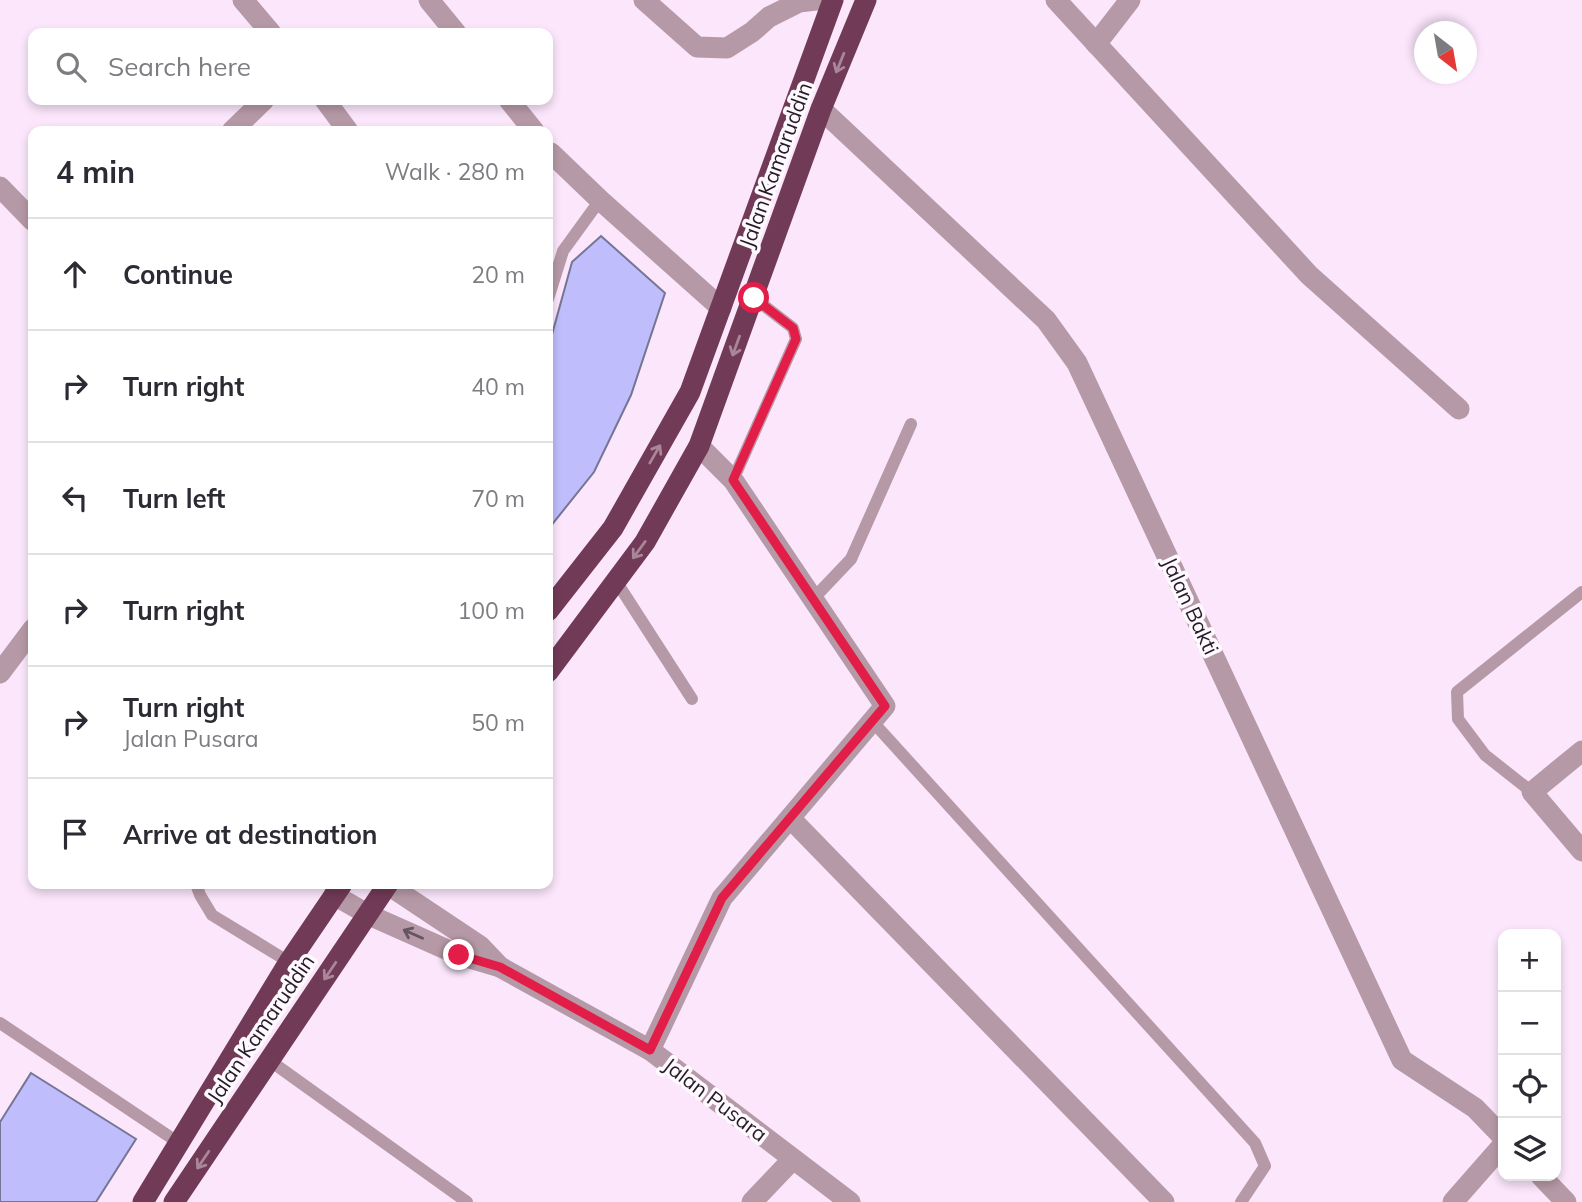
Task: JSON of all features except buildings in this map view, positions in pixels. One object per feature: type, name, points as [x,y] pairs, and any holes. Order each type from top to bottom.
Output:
[{"type":"highway","name":"Jalan Kamaruddin","points":[[553,599],[613,528],[690,392],[833,0]]},
{"type":"highway","name":"Jalan Kamaruddin","points":[[553,665],[645,542],[699,446],[821,109],[866,0]]},
{"type":"highway","name":"Jalan Kamaruddin","points":[[143,1202],[289,962],[338,889]]},
{"type":"highway","name":"Jalan Kamaruddin","points":[[174,1202],[385,889]]},
{"type":"street","points":[[243,0],[267,28]]},
{"type":"street","points":[[429,0],[452,28]]},
{"type":"street","points":[[643,0],[698,47],[727,48],[769,17],[799,2],[816,0]]},
{"type":"street","points":[[1056,0],[1309,275],[1459,408]]},
{"type":"street","points":[[1096,44],[1130,0]]},
{"type":"street","points":[[237,126],[259,105]]},
{"type":"street","points":[[329,105],[344,126]]},
{"type":"street","points":[[513,105],[530,126]]},
{"type":"street","name":"Jalan Bakti","points":[[821,109],[1046,320],[1077,363],[1402,1060],[1475,1108],[1498,1132]]},
{"type":"street","points":[[553,156],[721,308]]},
{"type":"street","points":[[0,187],[28,216]]},
{"type":"street","points":[[650,1050],[722,898],[885,706],[733,480],[699,446]]},
{"type":"street","points":[[0,673],[28,636]]},
{"type":"street","points":[[1582,751],[1532,792],[1582,851]]},
{"type":"street","points":[[790,818],[1164,1202]]},
{"type":"street","name":"Jalan Pusara","points":[[338,889],[369,915],[471,960],[500,967],[650,1050],[850,1202]]},
{"type":"street","name":"Jalan Pusara","points":[[396,889],[481,946],[500,967]]},
{"type":"street","points":[[1453,1202],[1498,1151]]},
{"type":"street","points":[[752,1202],[793,1159]]},
{"type":"street","points":[[1546,1181],[1566,1202]]},
{"type":"lane","points":[[553,283],[563,250],[600,200]]},
{"type":"lane","points":[[733,480],[796,339],[793,328],[754,298]]},
{"type":"lane","points":[[813,599],[851,559],[911,424]]},
{"type":"lane","points":[[616,581],[692,699]]},
{"type":"lane","points":[[1532,792],[1485,755],[1458,719],[1457,692],[1582,592]]},
{"type":"lane","points":[[872,721],[1255,1143],[1265,1166],[1241,1202]]},
{"type":"lane","points":[[198,889],[212,915],[289,962]]},
{"type":"lane","points":[[0,1023],[179,1143]]},
{"type":"lane","points":[[269,1060],[467,1202]]},
{"type":"route","points":[[459,955],[500,967],[650,1050],[722,898],[885,706],[733,480],[796,339],[793,328],[754,298]]}]
